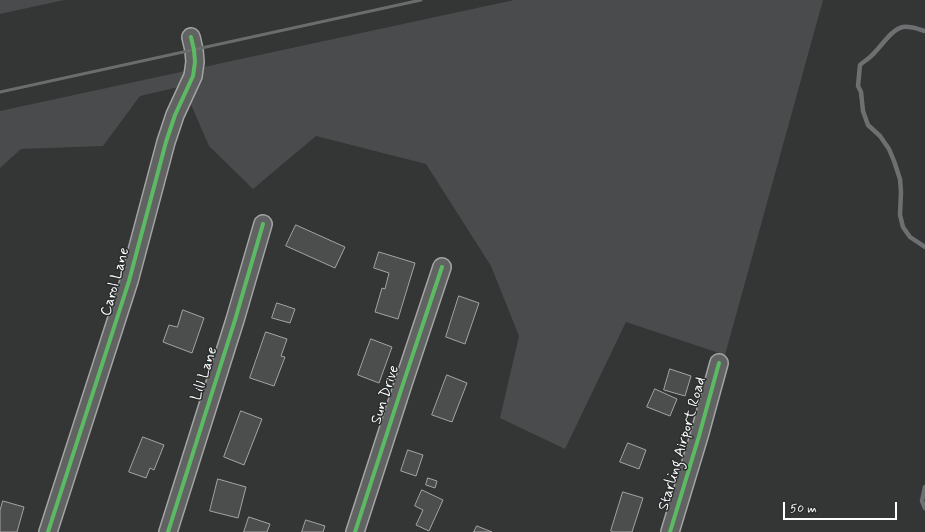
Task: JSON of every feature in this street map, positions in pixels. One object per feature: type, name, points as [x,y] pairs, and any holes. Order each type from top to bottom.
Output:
[{"type":"street","name":"Carol Lane","points":[[48,532],[127,288],[166,142],[175,115],[193,76],[195,62],[191,37]]},
{"type":"street","name":"Lill Lane","points":[[168,532],[237,313],[263,224]]},
{"type":"street","name":"Sun Drive","points":[[355,532],[442,267]]},
{"type":"street","name":"Starling Airport Road","points":[[670,532],[719,363]]},
{"type":"shaded area","points":[[0,0],[64,0],[0,14]]},
{"type":"shaded area","points":[[514,0],[823,0],[725,355],[626,322],[565,449],[500,418],[519,336],[491,266],[426,164],[316,136],[253,189],[209,146],[183,86],[140,96],[103,146],[21,149],[0,168],[0,111]]},
{"type":"building","points":[[296,225],[345,247],[335,268],[286,246]]},
{"type":"building","points":[[379,252],[415,263],[398,319],[375,312],[382,288],[385,289],[389,273],[374,268]]},
{"type":"building","points":[[459,296],[479,303],[465,344],[446,337]]},
{"type":"building","points":[[277,303],[295,309],[290,323],[272,318]]},
{"type":"building","points":[[183,310],[204,318],[192,353],[163,342],[169,325],[177,327]]},
{"type":"building","points":[[266,332],[287,339],[281,356],[285,357],[274,386],[250,378]]},
{"type":"building","points":[[371,339],[392,347],[379,383],[358,375]]},
{"type":"building","points":[[670,369],[691,376],[685,396],[664,390]]},
{"type":"building","points":[[447,375],[467,383],[452,422],[432,415]]},
{"type":"building","points":[[655,389],[677,399],[670,416],[647,407]]},
{"type":"building","points":[[241,411],[262,419],[244,465],[224,457]]},
{"type":"building","points":[[143,437],[164,445],[154,470],[150,468],[146,478],[129,472]]},
{"type":"building","points":[[628,443],[646,450],[639,469],[620,462]]},
{"type":"building","points":[[408,450],[423,455],[416,476],[401,471]]},
{"type":"building","points":[[428,478],[437,481],[435,488],[426,485]]},
{"type":"building","points":[[218,479],[246,487],[238,518],[210,511]]},
{"type":"building","points":[[422,490],[443,500],[429,531],[416,525],[423,510],[415,506]]},
{"type":"building","points":[[623,492],[643,498],[632,532],[613,532],[611,531]]},
{"type":"building","points":[[3,501],[24,507],[17,532],[0,532],[0,511]]},
{"type":"building","points":[[249,517],[270,524],[267,532],[244,532]]},
{"type":"building","points":[[306,520],[325,526],[323,532],[302,532]]},
{"type":"building","points":[[477,526],[492,532],[474,532]]},
{"type":"waterway","points":[[925,31],[903,27],[894,32],[885,40],[874,54],[860,65],[858,86],[861,92],[863,111],[868,125],[880,136],[889,149],[900,179],[900,215],[903,227],[910,237],[925,247]]},
{"type":"waterway","points":[[925,487],[922,501],[925,508]]},
{"type":"railway","points":[[0,92],[421,0]]},
{"type":"cycle path","points":[[48,532],[129,281],[166,142],[175,115],[193,76],[195,62],[191,37]]},
{"type":"cycle path","points":[[168,532],[235,320],[263,224]]},
{"type":"cycle path","points":[[355,532],[442,267]]},
{"type":"cycle path","points":[[670,532],[719,363]]}]
